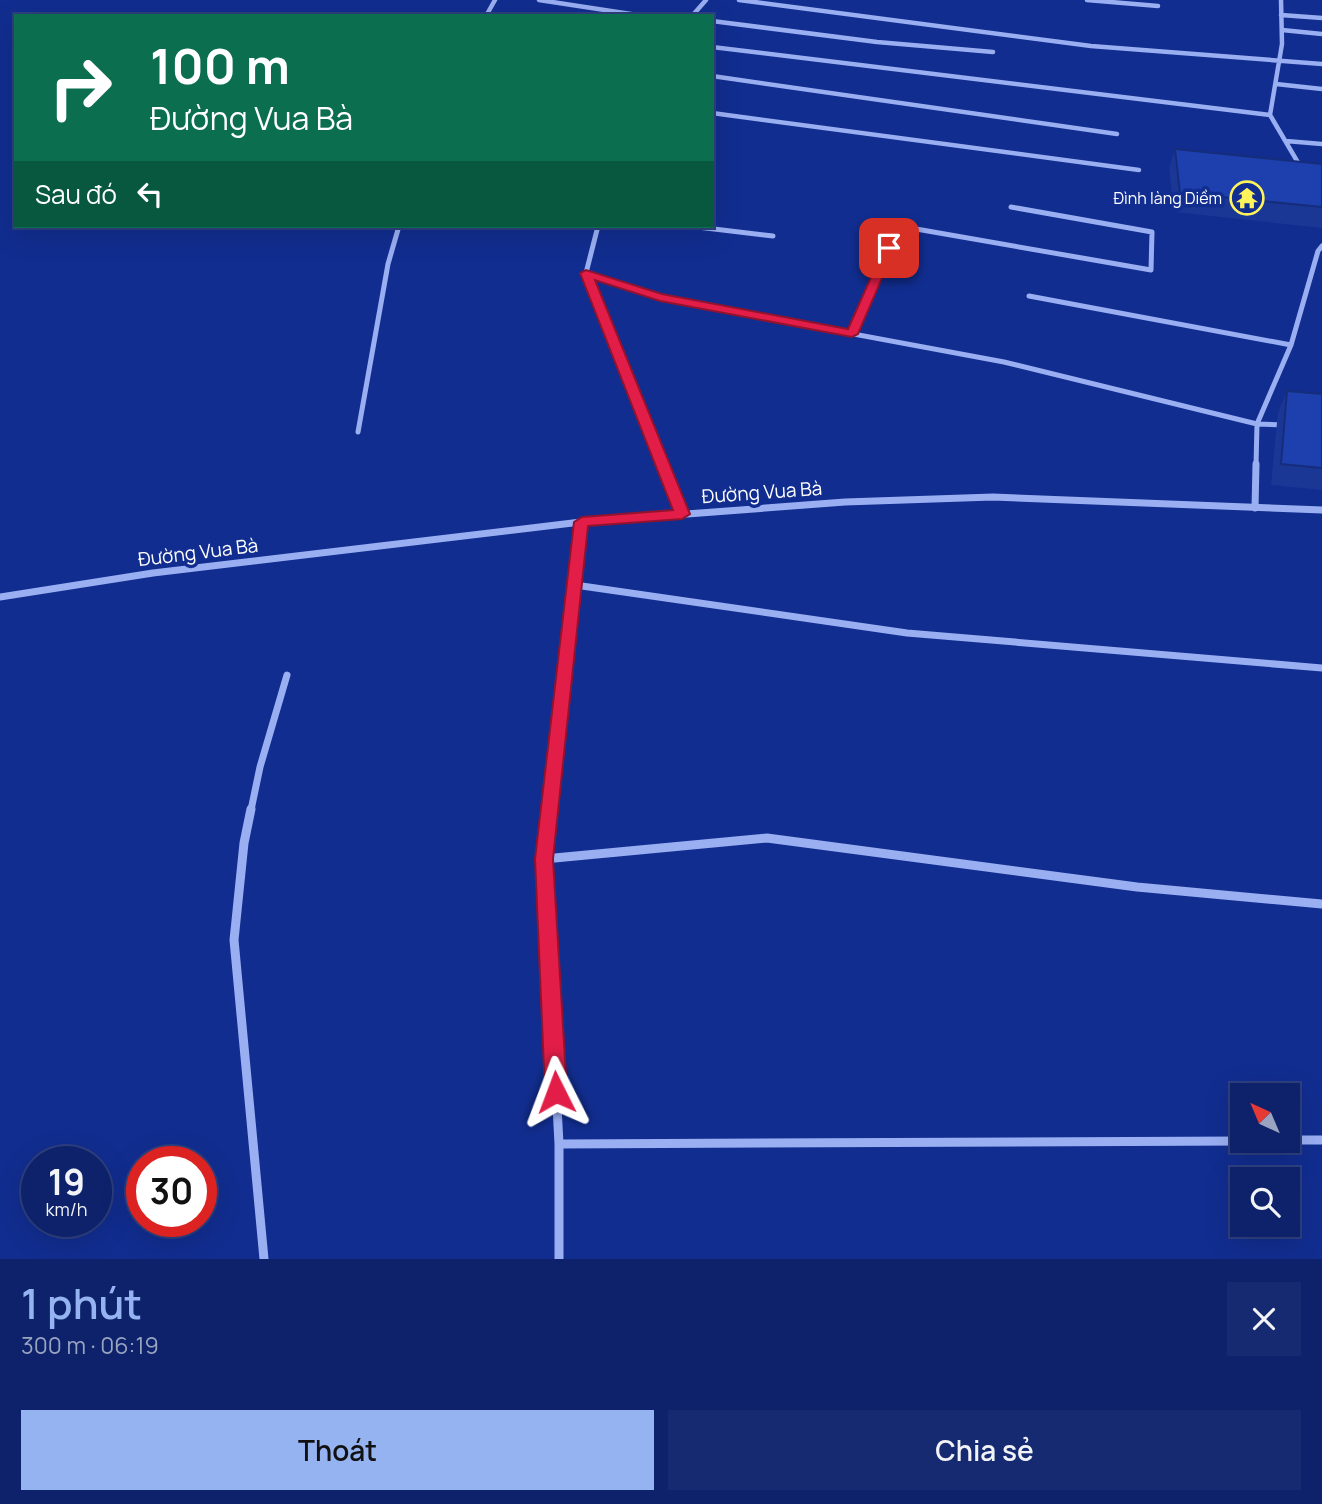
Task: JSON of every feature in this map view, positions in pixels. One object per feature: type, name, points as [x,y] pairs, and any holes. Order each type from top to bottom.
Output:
[{"type":"street","points":[[539,0],[631,14]]},
{"type":"street","points":[[694,14],[706,0]]},
{"type":"street","points":[[739,0],[1091,46],[1322,64]]},
{"type":"street","points":[[1087,0],[1158,6]]},
{"type":"street","points":[[1281,0],[1280,60],[1270,115],[1286,141],[1289,152],[1306,174]]},
{"type":"street","points":[[1281,15],[1322,18]]},
{"type":"street","points":[[714,21],[877,42],[993,52]]},
{"type":"street","points":[[1282,30],[1322,34]]},
{"type":"street","points":[[714,47],[1270,115]]},
{"type":"street","points":[[714,76],[1117,134]]},
{"type":"street","points":[[1276,84],[1322,89]]},
{"type":"street","points":[[714,113],[1139,170]]},
{"type":"street","points":[[1286,141],[1322,144]]},
{"type":"street","points":[[852,334],[899,226],[1151,270],[1152,232],[1011,207]]},
{"type":"street","points":[[358,432],[388,264],[398,228]]},
{"type":"street","points":[[597,228],[586,273],[682,514]]},
{"type":"street","points":[[706,228],[773,236]]},
{"type":"street","points":[[1255,508],[1257,424],[1291,345],[1318,251],[1322,246]]},
{"type":"street","points":[[586,273],[660,298],[1004,362],[1257,424],[1296,426]]},
{"type":"street","points":[[1029,296],[1291,345]]},
{"type":"street","name":"Đường Vua Bà","points":[[0,597],[153,573],[582,522],[845,502],[993,497],[1322,510]]},
{"type":"street","points":[[559,1259],[559,1144],[544,859],[582,522]]},
{"type":"street","points":[[575,585],[907,633],[1322,668]]},
{"type":"street","points":[[264,1259],[234,940],[244,843],[260,767],[287,675]]},
{"type":"street","points":[[544,859],[767,838],[1137,887],[1322,904]]},
{"type":"street","points":[[1300,1140],[1322,1140]]},
{"type":"street","points":[[559,1144],[1230,1141]]},
{"type":"building","points":[[1175,149],[1322,164],[1322,207],[1180,193]]},
{"type":"building","points":[[1287,391],[1322,394],[1322,468],[1281,464]]},
{"type":"place","name":"Đình làng Diềm","points":[[1247,198]]},
{"type":"route","points":[[556,1092],[544,859],[582,522],[682,514],[586,273],[660,298],[852,334],[889,248]]}]
